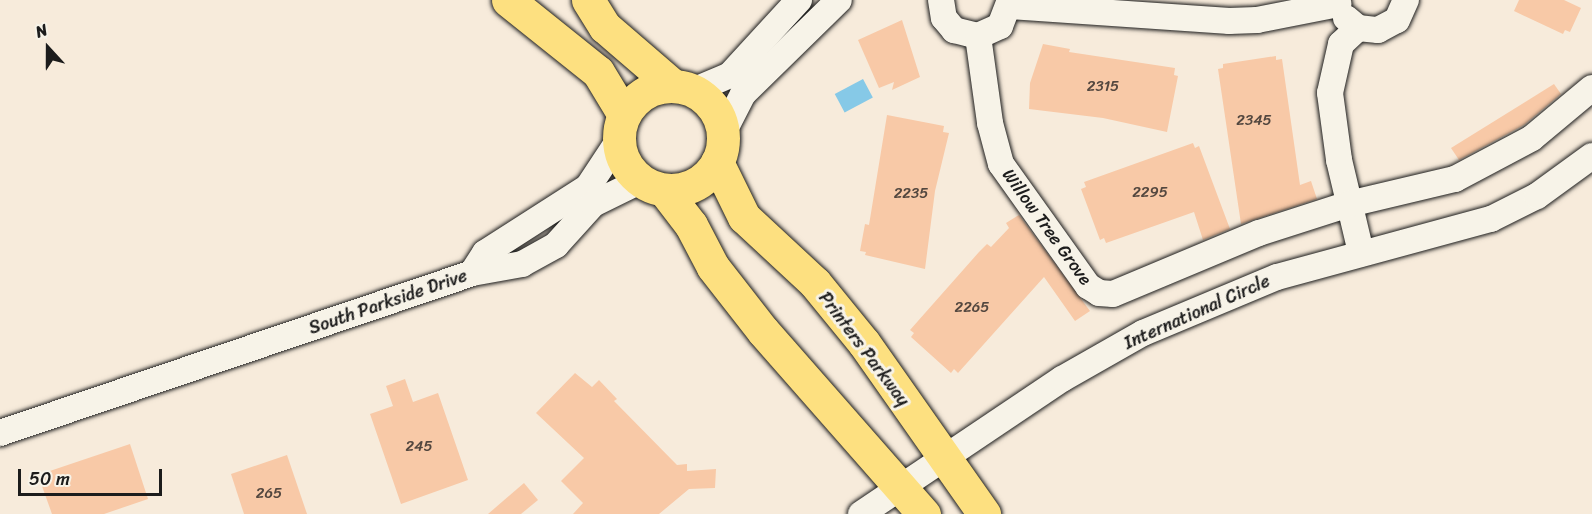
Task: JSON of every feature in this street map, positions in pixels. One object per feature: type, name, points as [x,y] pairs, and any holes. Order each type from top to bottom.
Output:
[{"type":"main road","points":[[508,0],[598,72],[621,129],[623,159],[692,225],[713,267],[763,331],[924,514]]},
{"type":"main road","points":[[588,0],[604,27],[683,87],[714,106],[724,131],[722,157],[717,162]]},
{"type":"main road","points":[[621,129],[648,91],[683,87]]},
{"type":"main road","name":"South Parkside Drive","points":[[652,186],[685,190],[706,176],[717,162]]},
{"type":"main road","name":"Printers Parkway","points":[[717,162],[744,217],[815,283],[864,343],[943,459],[984,514]]},
{"type":"street","points":[[683,87],[730,75],[799,0]]},
{"type":"street","points":[[724,131],[743,94],[839,0]]},
{"type":"street","points":[[941,0],[944,18],[954,30],[978,36],[1000,26],[1010,3],[1228,21],[1257,20],[1338,2],[1349,22],[1358,28],[1378,30],[1389,27],[1403,12],[1406,0]]},
{"type":"street","points":[[1358,28],[1341,44],[1330,93],[1330,115],[1361,252]]},
{"type":"street","name":"Willow Tree Grove","points":[[978,36],[990,123],[1001,164],[1088,286],[1099,293],[1113,294],[1259,233],[1349,204],[1455,179],[1481,168],[1556,122],[1592,88]]},
{"type":"street","points":[[472,273],[485,253],[588,187],[621,129]]},
{"type":"street","name":"International Circle","points":[[861,514],[1090,361],[1143,333],[1226,295],[1361,252],[1491,219],[1537,196],[1592,156]]},
{"type":"street","name":"South Parkside Drive","points":[[0,433],[472,273],[522,264],[556,245],[593,204],[652,186]]},
{"type":"water","points":[[863,79],[873,98],[845,113],[835,94]]},
{"type":"building","points":[[1519,0],[1564,0],[1581,8],[1570,32],[1565,30],[1563,34],[1514,11]]},
{"type":"building","points":[[902,20],[920,77],[892,90],[894,82],[879,88],[858,40]]},
{"type":"building","points":[[1043,44],[1070,49],[1069,52],[1175,68],[1174,75],[1178,76],[1167,132],[1103,118],[1029,109],[1030,83]]},
{"type":"building","points":[[1276,56],[1276,60],[1282,59],[1300,185],[1311,181],[1317,199],[1241,224],[1218,69],[1223,68],[1223,64]]},
{"type":"building","points":[[1554,84],[1561,94],[1524,125],[1459,160],[1451,148]]},
{"type":"building","points":[[887,115],[944,126],[943,132],[949,133],[935,191],[925,269],[865,255],[866,252],[860,251],[865,224],[869,225]]},
{"type":"building","points":[[1193,143],[1195,148],[1199,146],[1230,229],[1203,240],[1194,212],[1106,243],[1104,238],[1100,240],[1081,189],[1086,187],[1084,182]]},
{"type":"building","points":[[1019,215],[1090,311],[1075,321],[1044,277],[958,373],[954,369],[951,373],[911,337],[914,333],[910,330],[979,252],[987,244],[991,247],[1009,228],[1006,223]]},
{"type":"building","points":[[575,373],[592,387],[599,380],[617,399],[614,401],[677,465],[687,464],[687,471],[716,469],[715,488],[689,489],[659,514],[573,514],[583,503],[561,481],[584,458],[536,413]]},
{"type":"building","points":[[405,379],[413,402],[438,393],[468,480],[401,504],[370,414],[393,406],[386,386]]},
{"type":"building","points":[[130,444],[148,499],[104,514],[52,514],[38,475]]},
{"type":"building","points":[[287,455],[307,514],[244,514],[231,474]]},
{"type":"building","points":[[524,483],[538,500],[521,514],[488,514]]}]
